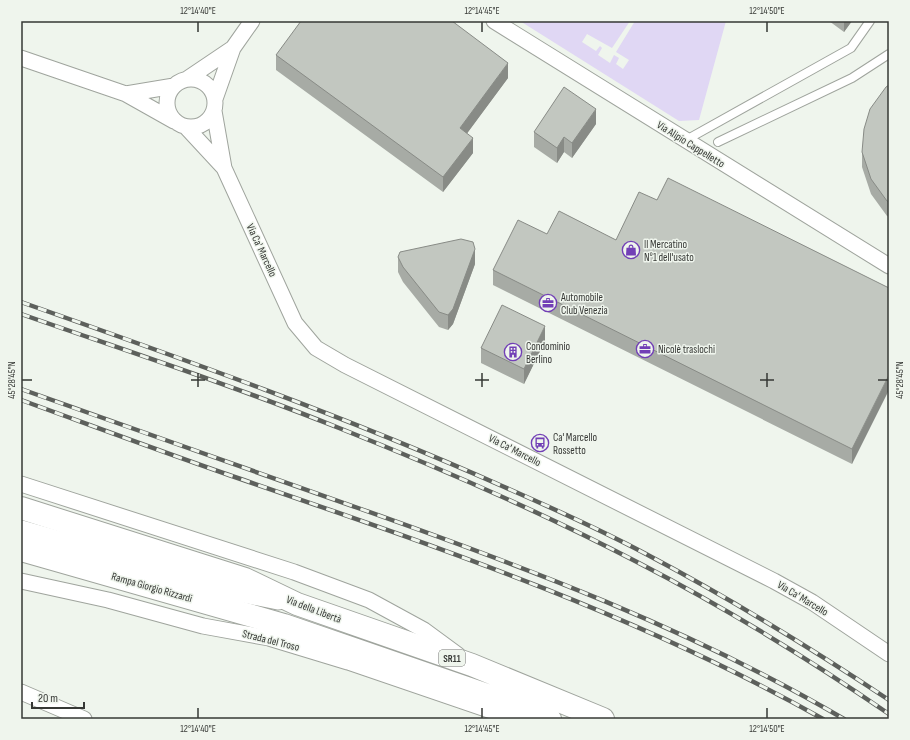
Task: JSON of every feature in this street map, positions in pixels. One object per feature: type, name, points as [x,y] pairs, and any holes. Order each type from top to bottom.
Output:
[{"type":"highway","name":"Via della Libertà","points":[[21,508],[245,579],[297,604],[472,665],[603,719]]},
{"type":"highway","name":"Rampa Giorgio Rizzardi","points":[[21,550],[284,625],[525,708],[550,719]]},
{"type":"street","points":[[233,48],[181,82],[170,91],[167,103],[168,110],[180,124],[203,124],[208,121],[233,48],[252,21]]},
{"type":"street","name":"Via Alipio Cappelletto","points":[[494,21],[889,266]]},
{"type":"street","name":"Via Ca' Marcello","points":[[21,58],[126,94],[180,124],[224,168]]},
{"type":"street","points":[[181,82],[198,80],[207,85],[214,105]]},
{"type":"street","name":"Via Ca' Marcello","points":[[126,94],[181,82]]},
{"type":"street","name":"Via Ca' Marcello","points":[[214,105],[224,168],[295,323],[316,348],[345,365],[774,581],[812,602],[889,654]]},
{"type":"street","points":[[21,484],[279,567],[369,600],[424,630],[472,665]]},
{"type":"street","points":[[21,530],[234,591],[297,604]]},
{"type":"street","name":"Strada del Troso","points":[[21,581],[108,600],[203,626],[269,638],[356,664],[515,719]]},
{"type":"street","points":[[21,692],[84,719]]},
{"type":"lane","points":[[686,140],[851,48],[870,21]]},
{"type":"lane","points":[[718,142],[852,78],[889,54]]},
{"type":"shaded area","points":[[520,21],[630,21],[612,48],[587,34],[582,42],[596,51],[600,46],[602,48],[598,55],[610,63],[614,55],[619,58],[616,64],[623,69],[629,60],[616,52],[635,21],[726,21],[699,120],[679,121]]},
{"type":"building","points":[[301,21],[452,21],[508,63],[460,128],[473,138],[443,177],[276,55]]},
{"type":"building","points":[[889,85],[889,202],[871,179],[862,152],[864,129],[870,109]]},
{"type":"building","points":[[564,87],[596,109],[572,143],[564,137],[557,148],[534,132]]},
{"type":"building","points":[[668,178],[889,288],[889,375],[852,449],[493,270],[518,220],[547,234],[559,211],[616,240],[639,192],[657,200]]},
{"type":"building","points":[[461,239],[473,242],[475,249],[453,309],[448,315],[439,312],[403,267],[398,257],[400,252]]},
{"type":"building","name":"Condominio Berlino","points":[[502,305],[545,326],[524,369],[481,348]]},
{"type":"railway","points":[[21,302],[324,412],[443,460],[556,510],[628,545],[708,588],[830,661],[889,700]]},
{"type":"railway","points":[[21,314],[180,369],[300,413],[377,443],[527,508],[670,579],[734,615],[828,673],[889,714]]},
{"type":"railway","points":[[21,389],[421,530],[545,577],[667,628],[727,656],[844,719]]},
{"type":"railway","points":[[21,400],[203,466],[457,555],[532,584],[679,646],[752,681],[823,719]]},
{"type":"place","name":"Il Mercatino N°1 dell'usato","points":[[631,250]]},
{"type":"place","name":"Automobile Club Venezia","points":[[548,303]]},
{"type":"place","name":"Nicolè traslochi","points":[[645,349]]},
{"type":"place","name":"Condominio Berlino","points":[[513,352]]},
{"type":"place","name":"Ca' Marcello Rossetto","points":[[540,443]]}]
